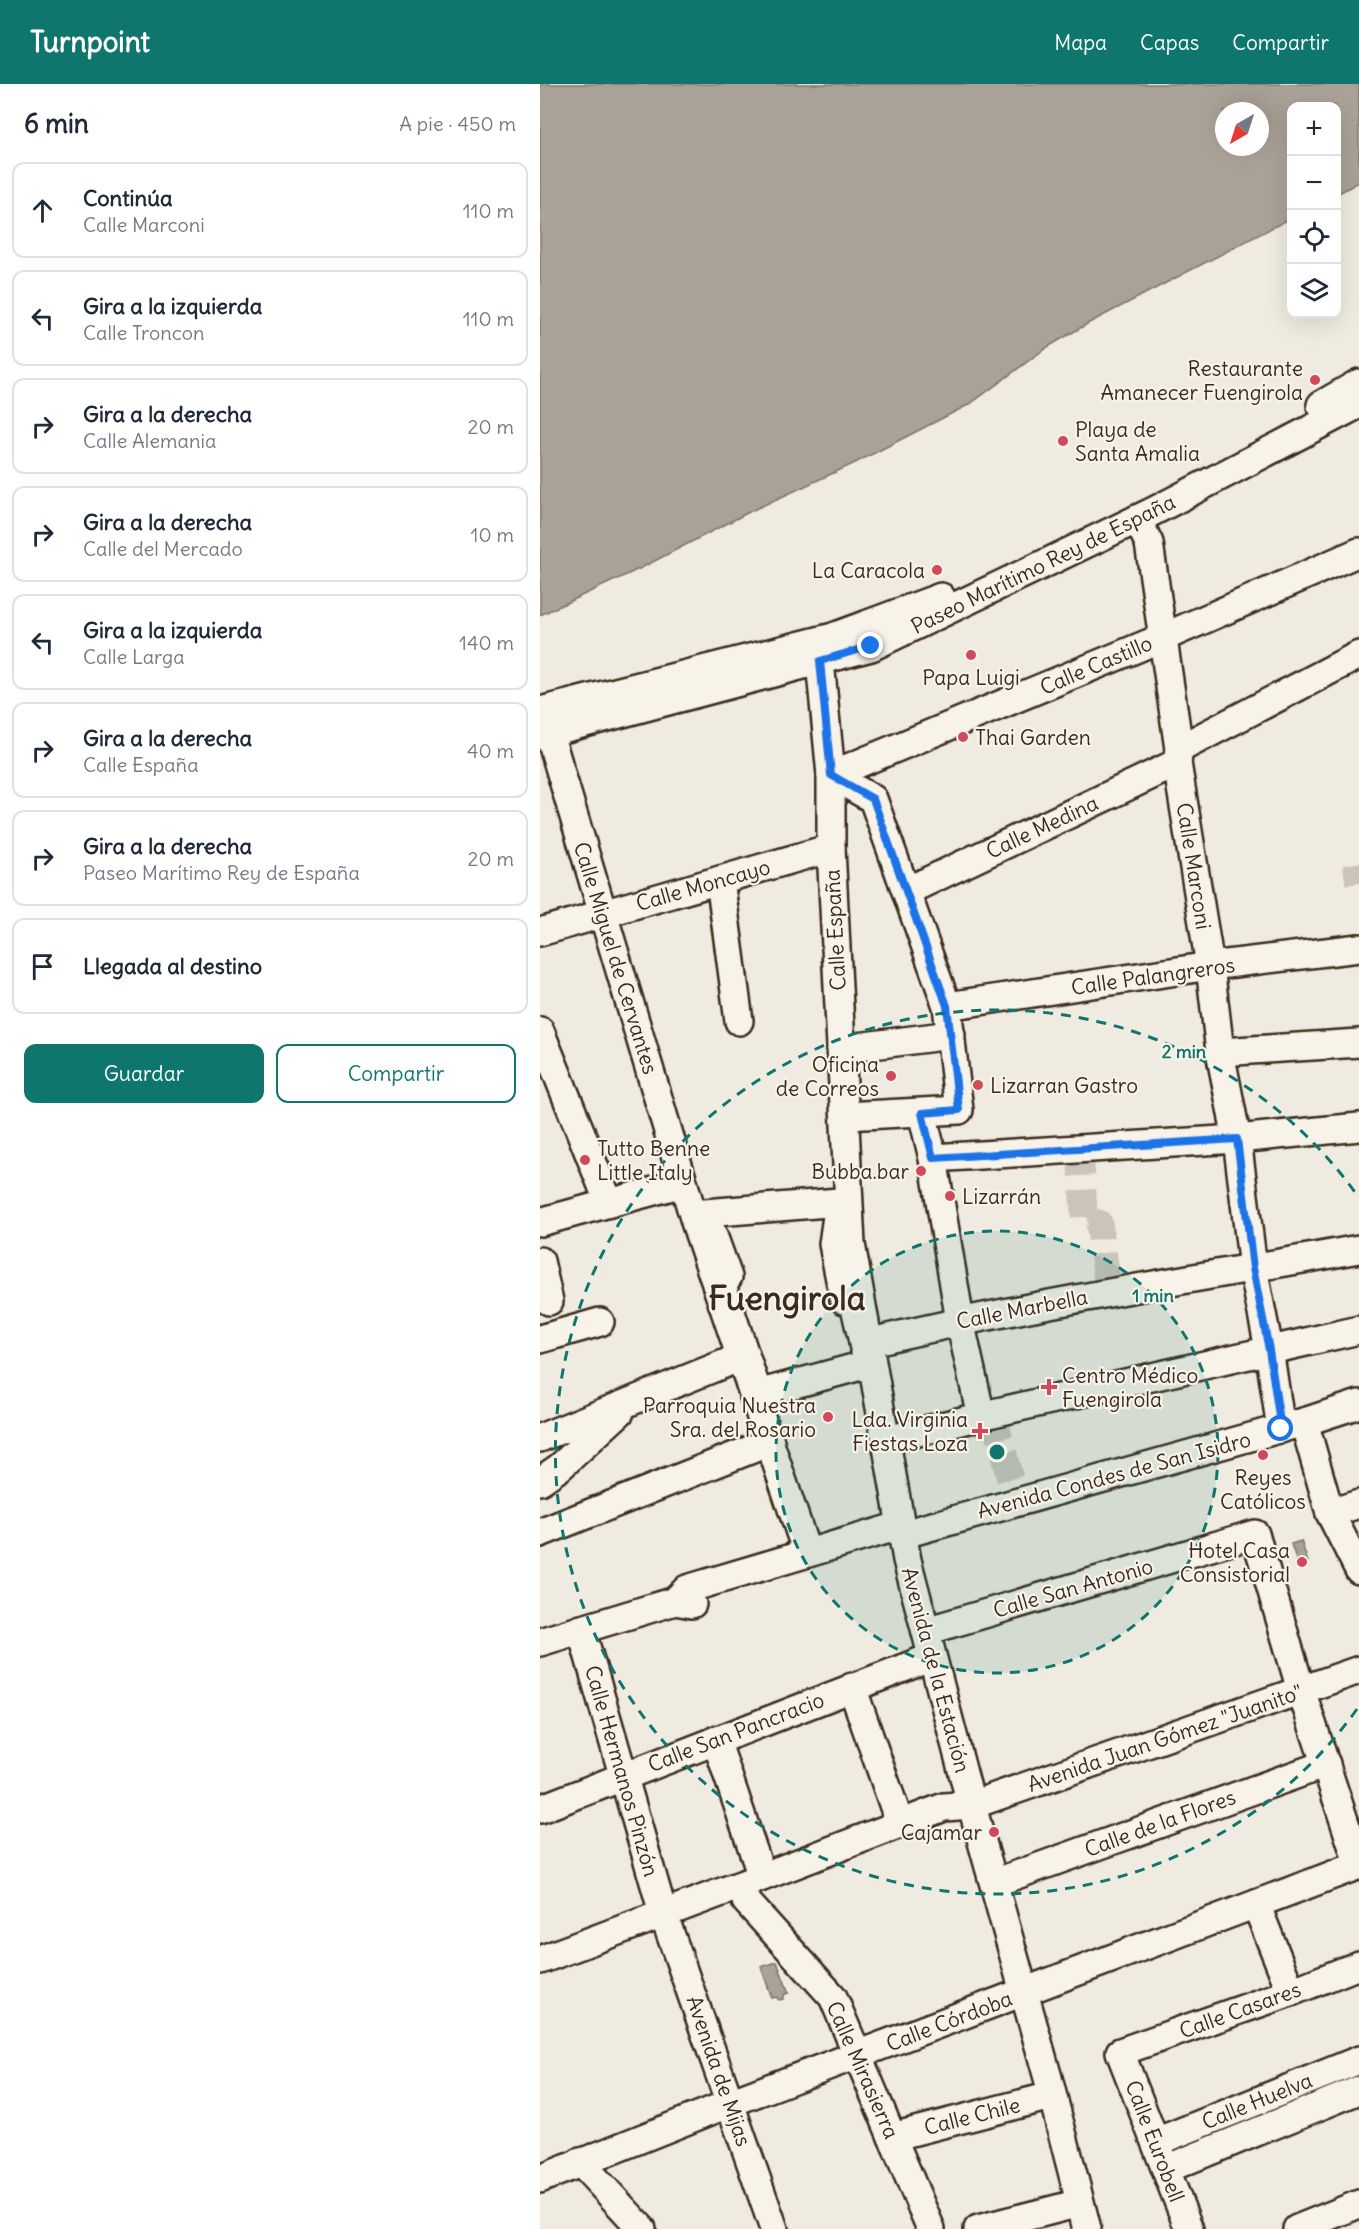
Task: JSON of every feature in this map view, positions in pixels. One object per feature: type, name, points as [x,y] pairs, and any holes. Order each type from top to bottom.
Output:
[{"type":"street","points":[[543,726],[833,637],[957,591],[1228,458],[1359,383]]},
{"type":"street","name":"Paseo Marítimo Rey de España","points":[[543,726],[820,661],[881,642],[1137,519],[1359,404]]},
{"type":"street","name":"Calle Marconi","points":[[1137,519],[1149,543],[1164,637],[1178,756],[1210,966],[1220,1052],[1237,1139],[1253,1268],[1269,1350],[1292,1426],[1330,1513],[1359,1570]]},
{"type":"street","name":"Calle Castillo","points":[[831,775],[1164,637],[1359,552]]},
{"type":"street","name":"Calle Medina","points":[[907,891],[1178,756],[1359,655]]},
{"type":"street","name":"Calle España","points":[[820,661],[831,775],[831,848],[851,1244],[866,1343]]},
{"type":"street","name":"Calle Miguel de Cervantes","points":[[543,726],[603,914],[683,1183],[807,1553]]},
{"type":"street","points":[[831,775],[873,799],[947,1006],[959,1110],[845,1116]]},
{"type":"street","name":"Calle Moncayo","points":[[540,932],[831,848]]},
{"type":"street","points":[[720,880],[739,1021]]},
{"type":"street","name":"Calle Palangreros","points":[[947,1006],[1210,966],[1359,948]]},
{"type":"street","points":[[841,1049],[951,1035]]},
{"type":"street","points":[[1220,1052],[1359,1043]]},
{"type":"street","points":[[542,1045],[609,1203]]},
{"type":"street","points":[[922,1113],[933,1158],[960,1321],[981,1416]]},
{"type":"street","points":[[933,1158],[1237,1139],[1359,1127]]},
{"type":"street","points":[[540,1222],[683,1183]]},
{"type":"street","points":[[839,1202],[833,1244],[844,1300],[853,1298],[866,1343],[868,1364],[758,1394],[722,1285],[728,1277],[705,1213],[839,1202]]},
{"type":"street","name":"Calle Marbella","points":[[866,1343],[960,1321],[1109,1292],[1359,1249]]},
{"type":"street","points":[[540,1261],[549,1301]]},
{"type":"street","points":[[540,1339],[600,1322]]},
{"type":"street","points":[[887,1440],[981,1416],[1359,1330]]},
{"type":"street","name":"Avenida de la Estación","points":[[866,1343],[887,1440],[907,1560],[1087,2229]]},
{"type":"street","points":[[540,1438],[741,1357]]},
{"type":"street","points":[[540,1481],[560,1467],[634,1399]]},
{"type":"street","name":"Avenida Condes de San Isidro","points":[[675,1601],[687,1589],[889,1529],[904,1534],[1292,1426],[1359,1404]]},
{"type":"street","points":[[540,1533],[770,1442]]},
{"type":"street","points":[[1330,1513],[1359,1504]]},
{"type":"street","name":"Avenida Condes de San Isidro","points":[[540,1642],[675,1601],[693,1604],[895,1546],[904,1534]]},
{"type":"street","name":"Calle San Antonio","points":[[929,1644],[1255,1534],[1301,1690]]},
{"type":"street","name":"Calle Hermanos Pinzón","points":[[581,1629],[667,1921]]},
{"type":"street","name":"Calle San Pancracio","points":[[540,1809],[852,1687],[929,1644]]},
{"type":"street","name":"Avenida Juan Gómez \"Juanito\"","points":[[667,1921],[762,1877],[944,1807],[972,1805],[1359,1670]]},
{"type":"street","points":[[852,1687],[900,1824]]},
{"type":"street","points":[[1301,1690],[1359,1865]]},
{"type":"street","points":[[716,1740],[762,1877]]},
{"type":"street","name":"Calle de la Flores","points":[[994,1883],[1326,1764]]},
{"type":"street","name":"Avenida Juan Gómez \"Juanito\"","points":[[667,1921],[746,1901],[950,1822],[972,1805]]},
{"type":"street","name":"Calle Córdoba","points":[[540,2179],[730,2103],[1359,1865]]},
{"type":"street","name":"Calle Mirasierra","points":[[746,1901],[833,1997],[931,2229]]},
{"type":"street","points":[[1256,1904],[1290,1992]]},
{"type":"street","points":[[540,1960],[667,1921]]},
{"type":"street","points":[[540,1978],[667,1921]]},
{"type":"street","name":"Avenida de Mijas","points":[[667,1921],[774,2229]]},
{"type":"street","name":"Calle Casares","points":[[1120,2052],[1359,1965]]},
{"type":"street","name":"Calle Eurobell","points":[[1120,2052],[1189,2229]]},
{"type":"street","name":"Calle Huelva","points":[[1156,2142],[1359,2060]]},
{"type":"street","name":"Calle Huelva","points":[[1166,2169],[1359,2090]]},
{"type":"street","name":"Calle Chile","points":[[892,2137],[1051,2096]]},
{"type":"street","points":[[580,2162],[642,2229]]},
{"type":"street","points":[[978,2229],[1080,2203]]},
{"type":"street","points":[[1307,2227],[1359,2204]]},
{"type":"shaded area","points":[[540,84],[1359,84],[1359,182],[1341,192],[1341,102],[1287,102],[1287,220],[1087,324],[1046,348],[970,404],[855,463],[751,511],[639,569],[540,615]]},
{"type":"shaded area","points":[[1301,1541],[1308,1562],[1298,1565],[1291,1544]]},
{"type":"shaded area","points":[[777,1962],[789,1993],[779,2000],[776,1997],[772,1998],[761,1967]]},
{"type":"tunnel","points":[[1356,863],[1359,883]]},
{"type":"tunnel","points":[[1080,1149],[1085,1227],[1099,1223],[1109,1292]]},
{"type":"tunnel","points":[[993,1413],[1016,1502]]},
{"type":"place","name":"Restaurante Amanecer Fuengirola","points":[[1315,380]]},
{"type":"place","name":"Playa de Santa Amalia","points":[[1063,441]]},
{"type":"place","name":"La Caracola","points":[[937,570]]},
{"type":"place","name":"Papa Luigi","points":[[971,655]]},
{"type":"place","name":"Thai Garden","points":[[963,737]]},
{"type":"place","name":"Oficina de Correos","points":[[891,1076]]},
{"type":"place","name":"Lizarran Gastro","points":[[978,1085]]},
{"type":"place","name":"Tutto Benne Little Italy","points":[[585,1160]]},
{"type":"place","name":"Bubba.bar","points":[[921,1171]]},
{"type":"place","name":"Lizarrán","points":[[950,1196]]},
{"type":"place","name":"Centro Médico Fuengirola","points":[[1049,1387]]},
{"type":"place","name":"Parroquia Nuestra Sra. del Rosario","points":[[828,1417]]},
{"type":"place","name":"Lda. Virginia Fiestas Loza","points":[[980,1431]]},
{"type":"place","name":"Reyes Católicos","points":[[1263,1455]]},
{"type":"place","name":"Hotel Casa Consistorial","points":[[1302,1562]]},
{"type":"place","name":"Cajamar","points":[[994,1832]]},
{"type":"district","name":"Fuengirola","points":[[787,1298]]},
{"type":"route","points":[[871,646],[820,661],[831,775],[873,799],[947,1006],[959,1110],[922,1113],[933,1158],[1237,1139],[1253,1268],[1281,1429]]}]
